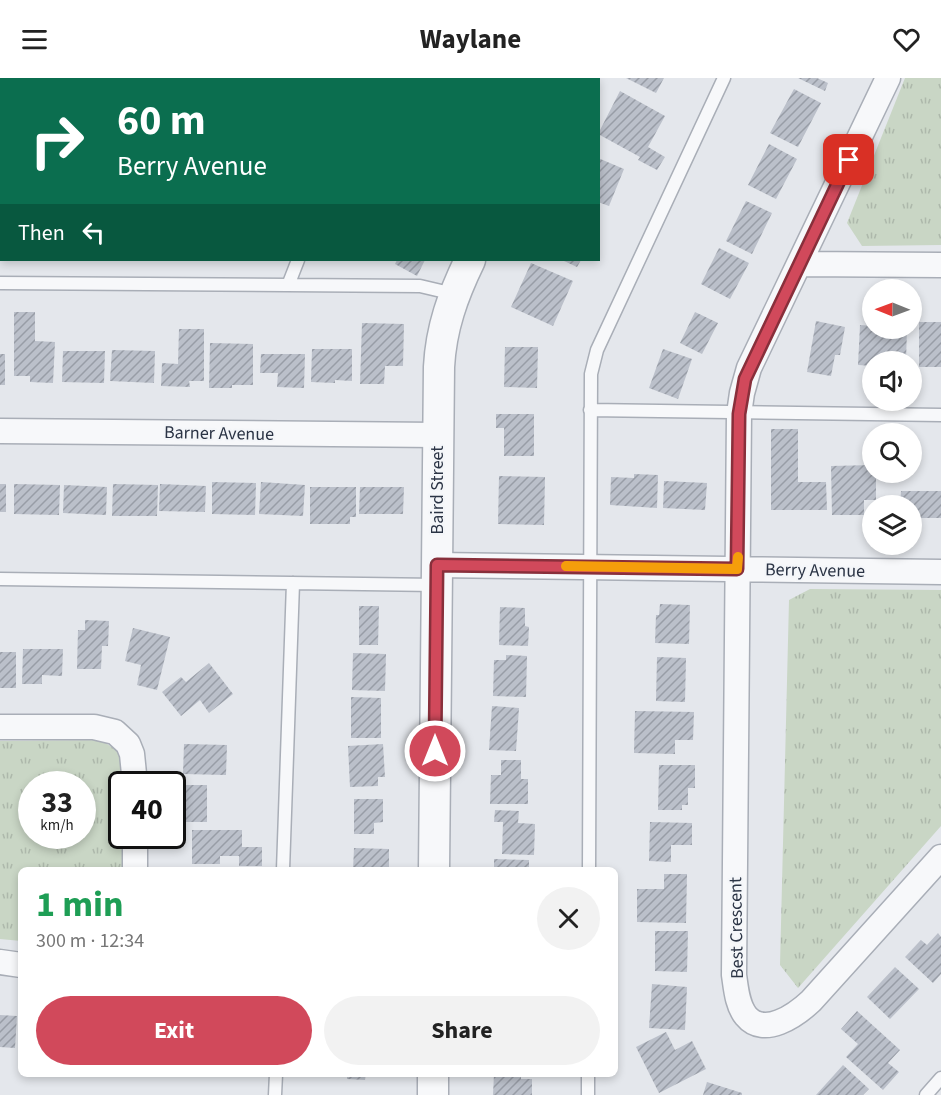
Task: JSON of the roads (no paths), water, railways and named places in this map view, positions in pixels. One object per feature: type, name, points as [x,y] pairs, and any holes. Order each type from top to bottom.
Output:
[{"type":"street","points":[[737,569],[739,414],[742,393],[750,368],[888,78]]},
{"type":"street","name":"Baird Street","points":[[434,867],[437,435],[440,346],[447,314],[470,261]]},
{"type":"street","points":[[801,264],[941,266]]},
{"type":"street","name":"Barner Avenue","points":[[0,431],[437,435]]},
{"type":"street","name":"Berry Avenue","points":[[437,575],[590,566],[941,572]]},
{"type":"street","name":"Best Crescent","points":[[737,569],[734,975],[745,1015],[755,1023],[766,1024],[785,1020],[798,1013],[941,857]]},
{"type":"street","points":[[0,727],[94,727],[115,732],[128,744],[132,754],[134,771]]},
{"type":"street","points":[[135,849],[135,867]]},
{"type":"street","points":[[0,962],[18,964]]},
{"type":"street","points":[[432,1095],[433,1077]]},
{"type":"lane","points":[[589,867],[591,374],[597,350],[724,78]]},
{"type":"lane","points":[[289,284],[298,261]]},
{"type":"lane","points":[[0,283],[420,286],[454,294]]},
{"type":"lane","points":[[590,410],[739,414],[941,414]]},
{"type":"lane","points":[[0,579],[293,583],[437,575]]},
{"type":"lane","points":[[283,867],[293,583]]},
{"type":"lane","points":[[276,1077],[276,1095]]},
{"type":"lane","points":[[588,1077],[588,1095]]},
{"type":"lane","points":[[926,1095],[941,1078]]}]
